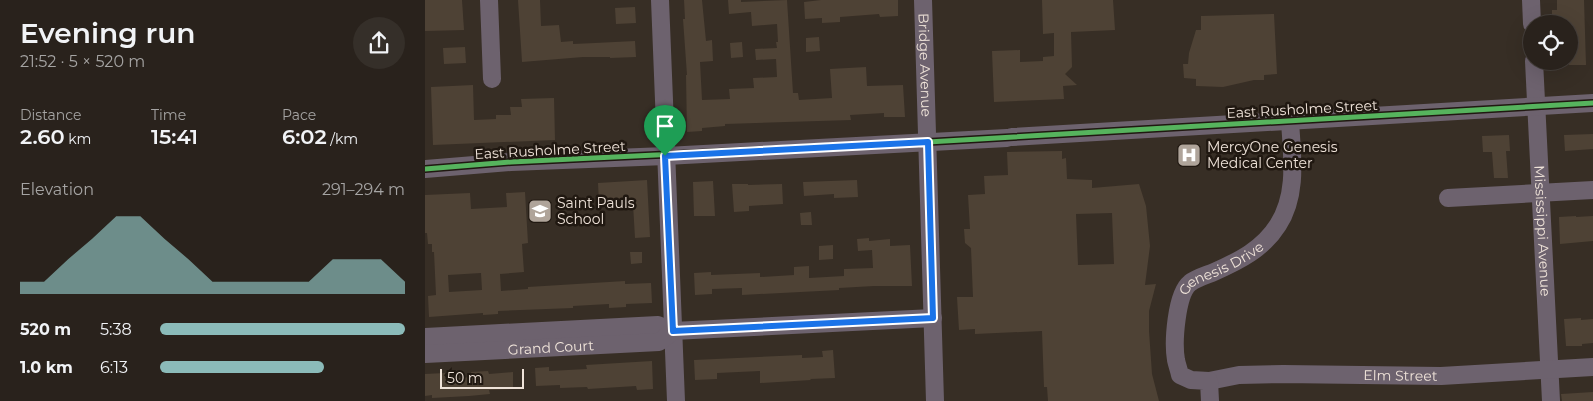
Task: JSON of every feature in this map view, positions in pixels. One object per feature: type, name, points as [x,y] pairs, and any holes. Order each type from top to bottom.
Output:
[{"type":"street","points":[[489,0],[492,79]]},
{"type":"street","points":[[660,0],[675,401]]},
{"type":"street","name":"Bridge Avenue","points":[[923,0],[935,401]]},
{"type":"street","points":[[1531,0],[1532,15]]},
{"type":"street","name":"Mississippi Avenue","points":[[1534,70],[1551,401]]},
{"type":"street","name":"East Rusholme Street","points":[[425,169],[511,162],[928,142],[1593,103]]},
{"type":"street","name":"Genesis Drive","points":[[1209,381],[1191,380],[1181,375],[1176,359],[1177,317],[1180,299],[1189,284],[1242,260],[1262,245],[1278,226],[1288,206],[1293,181],[1290,121]]},
{"type":"street","points":[[1449,198],[1593,190]]},
{"type":"street","name":"Grand Court","points":[[425,337],[658,325],[673,331],[933,318]]},
{"type":"street","name":"Grand Court","points":[[425,354],[659,342],[673,331]]},
{"type":"street","name":"Elm Street","points":[[1209,381],[1239,375],[1441,376],[1593,367]]},
{"type":"street","points":[[1209,381],[1210,401]]},
{"type":"building","points":[[425,0],[462,0],[464,30],[425,31]]},
{"type":"building","points":[[518,0],[540,0],[541,26],[559,25],[561,42],[573,41],[573,44],[635,41],[636,57],[583,57],[522,62]]},
{"type":"building","points":[[684,0],[702,0],[706,41],[712,40],[713,61],[700,62],[702,100],[730,99],[729,89],[754,88],[753,78],[777,77],[776,59],[756,60],[755,49],[777,48],[777,24],[752,26],[751,12],[729,14],[728,0],[741,0],[741,2],[787,0],[793,93],[798,93],[799,100],[832,98],[830,69],[866,67],[867,86],[903,85],[905,117],[884,117],[884,113],[850,115],[851,120],[725,124],[725,126],[702,128],[702,131],[687,132]]},
{"type":"building","points":[[821,0],[898,0],[898,16],[880,17],[879,14],[840,17],[840,22],[822,23],[822,18],[805,19],[804,2]]},
{"type":"building","points":[[1042,0],[1113,0],[1115,30],[1071,32],[1072,67],[1065,74],[1077,85],[1063,86],[1064,99],[994,102],[992,51],[1020,50],[1020,62],[1043,61],[1043,57],[1054,56],[1054,33],[1043,34]]},
{"type":"building","points":[[1557,0],[1584,0],[1586,65],[1578,65],[1578,15],[1552,15],[1552,10],[1557,10]]},
{"type":"building","points":[[635,7],[636,23],[616,24],[615,8]]},
{"type":"building","points":[[1274,14],[1277,74],[1264,75],[1264,80],[1254,80],[1223,87],[1196,86],[1196,79],[1184,78],[1183,64],[1188,64],[1189,53],[1196,30],[1201,30],[1201,16]]},
{"type":"building","points":[[819,37],[820,51],[806,52],[806,38]]},
{"type":"building","points":[[742,42],[743,57],[731,58],[730,43]]},
{"type":"building","points":[[465,47],[466,63],[444,64],[443,48]]},
{"type":"building","points":[[473,85],[474,120],[496,119],[496,115],[511,115],[510,107],[522,107],[521,99],[554,98],[555,140],[433,145],[431,87]]},
{"type":"building","points":[[1593,134],[1593,149],[1565,151],[1564,135]]},
{"type":"building","points":[[1509,135],[1510,151],[1506,151],[1508,178],[1494,178],[1492,152],[1483,152],[1482,136]]},
{"type":"building","points":[[1062,151],[1062,159],[1066,158],[1067,179],[1092,180],[1092,188],[1139,184],[1146,206],[1150,246],[1145,285],[1156,284],[1149,311],[1149,331],[1152,374],[1159,401],[1048,401],[1047,387],[1044,387],[1042,331],[975,334],[975,329],[959,330],[957,297],[973,297],[971,248],[965,243],[964,229],[970,229],[968,195],[985,194],[984,176],[1008,175],[1007,152]],"holes":[[[1112,213],[1114,264],[1078,265],[1076,214]]]},
{"type":"building","points":[[647,180],[650,237],[635,238],[633,204],[626,205],[626,201],[599,203],[598,183]]},
{"type":"building","points":[[857,180],[858,197],[834,198],[834,194],[804,196],[803,182]]},
{"type":"building","points":[[713,181],[715,216],[694,216],[693,182]]},
{"type":"building","points":[[732,184],[782,184],[783,204],[749,206],[749,211],[734,212]]},
{"type":"building","points":[[525,192],[528,243],[522,244],[524,272],[500,274],[501,291],[528,289],[528,287],[625,281],[625,284],[651,283],[652,303],[626,304],[626,307],[609,308],[609,304],[573,306],[573,308],[498,311],[498,314],[483,315],[483,313],[429,317],[428,296],[436,295],[434,252],[432,252],[432,244],[428,244],[427,233],[425,233],[425,195],[470,193],[471,209],[507,207],[506,193]],"holes":[[[481,273],[482,290],[449,292],[448,275]]]},
{"type":"building","points":[[811,212],[812,225],[801,225],[800,213]]},
{"type":"building","points":[[1593,216],[1593,241],[1560,244],[1559,217]]},
{"type":"building","points":[[869,238],[869,241],[890,239],[890,246],[910,245],[912,286],[874,286],[839,288],[839,290],[742,295],[742,288],[712,289],[712,294],[695,295],[694,273],[711,272],[711,275],[760,273],[760,277],[794,275],[794,267],[809,266],[809,278],[844,276],[844,269],[873,268],[872,250],[858,251],[857,239]]},
{"type":"building","points":[[833,245],[833,259],[819,260],[819,246]]},
{"type":"building","points":[[630,252],[642,252],[642,263],[631,264]]},
{"type":"building","points":[[1581,318],[1581,320],[1593,319],[1593,343],[1582,344],[1582,346],[1566,346],[1564,319]]},
{"type":"building","points":[[833,350],[835,378],[760,383],[760,371],[717,373],[717,379],[695,380],[694,360],[802,355],[802,358],[823,357],[822,351]]},
{"type":"building","points":[[652,361],[653,389],[637,390],[636,386],[588,389],[587,387],[560,388],[560,385],[536,386],[535,368],[549,367],[549,371],[587,369],[586,365]]},
{"type":"building","points":[[488,371],[489,374],[513,372],[513,389],[489,390],[490,394],[469,396],[432,398],[432,395],[425,396],[425,374],[445,373],[445,379],[472,377],[471,372]]},
{"type":"building","points":[[1593,392],[1593,401],[1562,401],[1561,394]]},
{"type":"cycle path","points":[[425,169],[511,162],[928,142],[1593,103]]},
{"type":"place","name":"MercyOne Genesis Medical Center","points":[[1189,155]]},
{"type":"place","name":"Saint Pauls School","points":[[540,211]]},
{"type":"route","points":[[928,142],[933,318],[673,331],[665,156],[928,142]]}]
